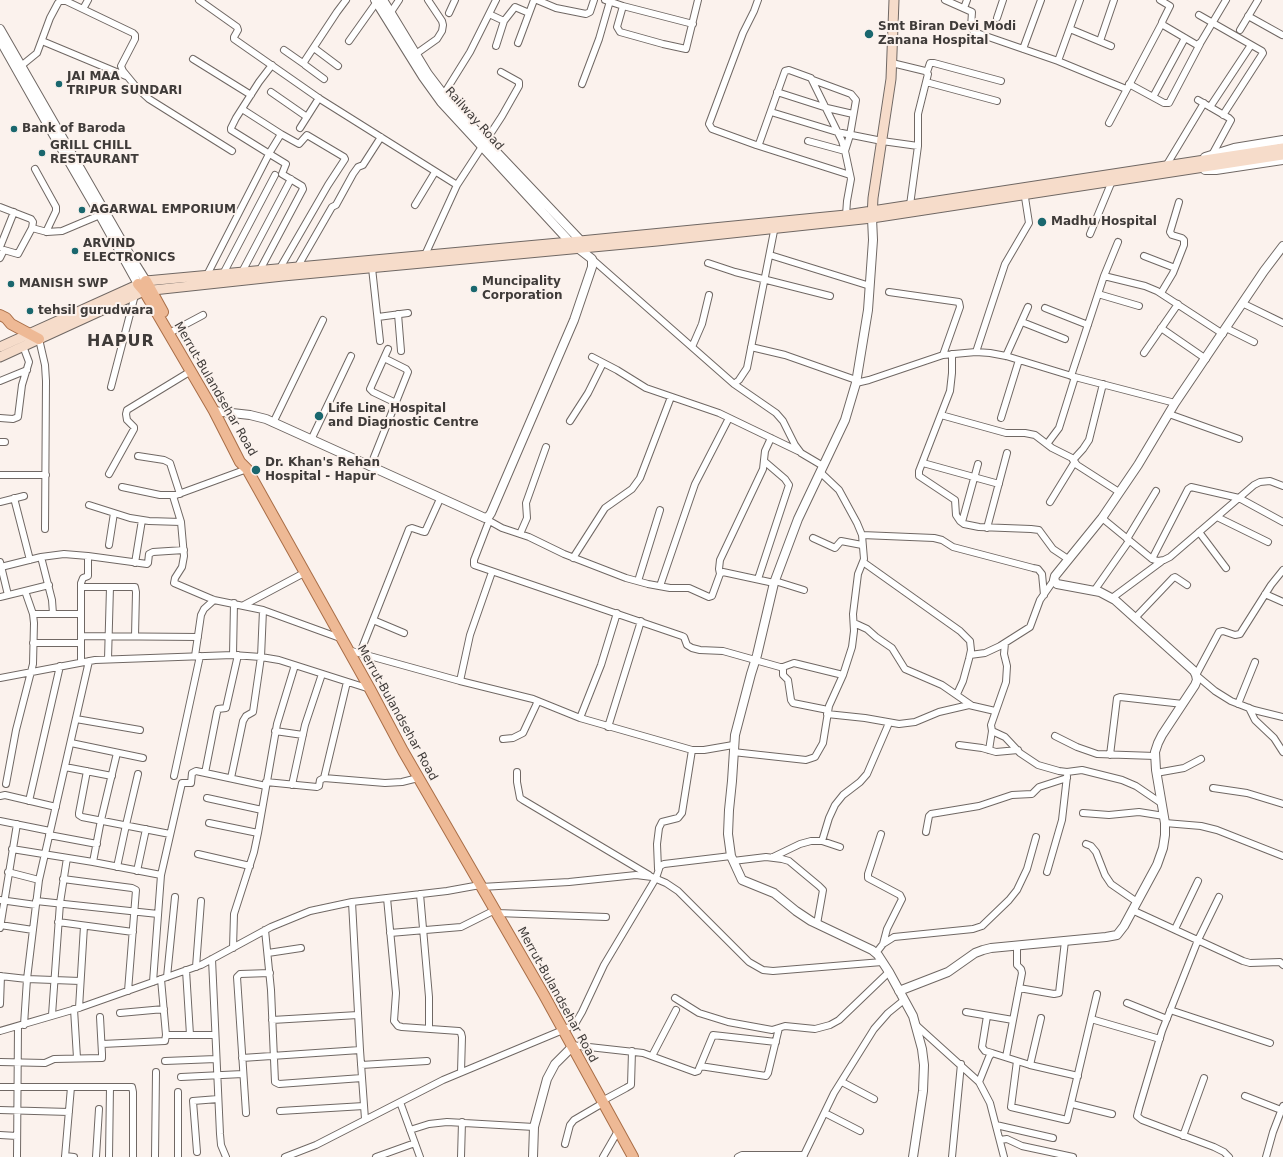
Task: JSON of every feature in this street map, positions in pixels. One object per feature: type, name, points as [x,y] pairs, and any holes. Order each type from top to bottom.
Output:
[{"type":"main road","points":[[872,215],[874,184],[882,141],[892,63],[894,0]]},
{"type":"main road","points":[[1231,160],[1283,148]]},
{"type":"main road","points":[[143,288],[372,268],[872,215],[1231,160],[1283,155]]},
{"type":"main road","points":[[1153,172],[1166,166],[1187,167]]},
{"type":"main road","points":[[775,225],[846,215],[872,215],[910,205],[966,200]]},
{"type":"main road","points":[[0,346],[143,288],[207,275],[570,242],[580,245]]},
{"type":"main road","points":[[143,288],[173,331],[218,412]]},
{"type":"main road","name":"Merrut-Bulandsehar Road","points":[[143,288],[191,371],[218,412],[245,460],[246,468],[346,649],[370,689],[418,778],[496,911],[633,1157]]},
{"type":"main road","points":[[0,357],[39,339],[84,313]]},
{"type":"main road","points":[[0,315],[6,318],[11,324],[39,339]]},
{"type":"main road","points":[[0,323],[11,324]]},
{"type":"street","points":[[83,9],[88,0]]},
{"type":"street","points":[[198,0],[237,28],[238,30],[234,39],[318,98],[457,185]]},
{"type":"street","points":[[304,64],[346,0]]},
{"type":"street","points":[[388,16],[399,0]]},
{"type":"street","points":[[413,56],[437,39],[442,31],[442,21],[428,0]]},
{"type":"street","points":[[449,13],[455,0]]},
{"type":"street","points":[[442,98],[470,52],[496,0]]},
{"type":"street","points":[[518,43],[535,0],[556,8],[586,14],[590,12],[594,0]]},
{"type":"street","points":[[623,6],[618,31],[686,49],[698,0]]},
{"type":"street","points":[[758,0],[743,33],[709,124],[712,129],[756,145],[850,175]]},
{"type":"street","points":[[945,0],[972,12],[971,27],[974,32],[1058,61],[1153,97],[1166,104],[1170,102],[1200,44],[1226,0]]},
{"type":"street","points":[[964,8],[967,0]]},
{"type":"street","points":[[997,18],[1003,0]]},
{"type":"street","points":[[1023,49],[1040,0]]},
{"type":"street","points":[[1058,61],[1080,0]]},
{"type":"street","points":[[1100,41],[1114,0]]},
{"type":"street","points":[[1109,123],[1170,6],[1160,0]]},
{"type":"street","points":[[1240,30],[1258,0]]},
{"type":"street","points":[[21,66],[37,53],[50,18],[60,1],[66,1],[135,35],[121,64],[121,67],[136,88],[149,99],[232,151]]},
{"type":"street","points":[[349,41],[378,1]]},
{"type":"street","name":"Railway Road","points":[[378,1],[442,98],[521,183],[570,242]]},
{"type":"street","points":[[582,84],[598,39],[608,1],[693,24]]},
{"type":"street","points":[[496,46],[504,21],[515,7],[529,13]]},
{"type":"street","points":[[489,14],[504,21]]},
{"type":"street","points":[[1199,15],[1251,44],[1262,51],[1263,54],[1224,114]]},
{"type":"street","points":[[1248,16],[1282,34]]},
{"type":"street","points":[[1162,23],[1185,38],[1198,45],[1200,44]]},
{"type":"street","points":[[0,29],[131,257],[143,288],[111,387]]},
{"type":"street","points":[[1070,29],[1111,46]]},
{"type":"street","points":[[1153,97],[1185,38]]},
{"type":"street","points":[[0,40],[143,288]]},
{"type":"street","points":[[42,41],[127,76]]},
{"type":"street","points":[[1210,107],[1251,44]]},
{"type":"street","points":[[314,48],[338,66]]},
{"type":"street","points":[[284,50],[324,79]]},
{"type":"street","points":[[193,59],[251,95]]},
{"type":"street","points":[[892,63],[927,72]]},
{"type":"street","points":[[910,205],[918,146],[918,114],[930,63],[1001,81]]},
{"type":"street","points":[[260,270],[304,190],[303,187],[282,173],[286,164],[231,129],[259,82],[272,65]]},
{"type":"street","points":[[756,145],[760,143],[784,74],[787,70],[808,76],[813,80],[853,96],[856,100],[850,135],[845,151]]},
{"type":"street","points":[[425,254],[457,185],[502,116],[520,84],[501,72]]},
{"type":"street","points":[[813,80],[838,132],[845,151],[850,175],[846,215]]},
{"type":"street","points":[[926,82],[997,101]]},
{"type":"street","points":[[271,92],[307,117]]},
{"type":"street","points":[[778,92],[826,108],[853,114]]},
{"type":"street","points":[[300,128],[318,98]]},
{"type":"street","points":[[1198,100],[1229,118],[1230,122],[1212,155]]},
{"type":"street","points":[[1166,166],[1204,103]]},
{"type":"street","points":[[242,109],[299,144],[307,134],[344,157],[280,268]]},
{"type":"street","points":[[771,112],[850,135],[918,146]]},
{"type":"street","points":[[207,275],[268,153],[281,134]]},
{"type":"street","points":[[298,266],[332,207],[336,205],[353,174],[358,167],[363,165],[381,137]]},
{"type":"street","points":[[1187,167],[1212,155],[1234,148],[1283,140]]},
{"type":"street","points":[[808,141],[845,151]]},
{"type":"street","points":[[1187,167],[1216,170],[1283,160]]},
{"type":"street","points":[[35,169],[56,207],[56,211],[46,232]]},
{"type":"street","points":[[415,205],[435,172]]},
{"type":"street","points":[[223,274],[275,175]]},
{"type":"street","points":[[1090,234],[1111,178]]},
{"type":"street","points":[[242,272],[291,179]]},
{"type":"street","points":[[346,649],[538,701],[580,718],[692,750],[733,749],[806,760],[818,754],[823,743],[827,712],[843,675],[854,639],[854,614],[858,574],[863,562],[862,535],[842,495],[822,469],[802,453],[795,445],[779,416],[734,384],[592,259],[521,183]]},
{"type":"street","points":[[976,352],[1005,264],[1029,222],[1024,191]]},
{"type":"street","points":[[1161,293],[1175,268],[1184,243],[1182,238],[1172,235],[1170,232],[1179,202]]},
{"type":"street","points":[[0,206],[31,219],[33,222],[32,228],[18,254],[1,248]]},
{"type":"street","points":[[0,258],[1,248],[14,212]]},
{"type":"street","points":[[32,228],[46,232],[57,232],[100,215]]},
{"type":"street","points":[[872,215],[873,240],[868,310],[856,381],[848,413],[798,519],[775,582],[736,728],[733,749],[728,834],[732,859],[742,880],[774,893],[803,916],[865,946],[876,953],[899,991],[916,1025],[922,1049],[924,1079],[921,1110],[913,1157]]},
{"type":"street","points":[[734,384],[739,380],[747,368],[775,225]]},
{"type":"street","points":[[1047,444],[1057,432],[1088,325],[1104,276],[1118,242]]},
{"type":"street","points":[[970,655],[985,653],[1005,643],[1030,627],[1044,595],[1055,576],[1102,518],[1138,465],[1175,403],[1264,271],[1283,246]]},
{"type":"street","points":[[770,255],[870,286]]},
{"type":"street","points":[[1144,256],[1175,268]]},
{"type":"street","points":[[592,259],[592,267],[574,320],[487,520],[474,565],[492,572],[535,584],[684,637],[687,645],[692,648],[700,650],[724,651],[783,667],[794,663],[843,675]]},
{"type":"street","points":[[708,263],[735,272],[830,296]]},
{"type":"street","points":[[372,268],[380,341]]},
{"type":"street","points":[[1104,276],[1145,286],[1161,293],[1224,331],[1254,342]]},
{"type":"street","points":[[889,292],[959,302],[960,307],[942,355]]},
{"type":"street","points":[[1098,294],[1139,306]]},
{"type":"street","points":[[692,347],[702,324],[709,295]]},
{"type":"street","points":[[1144,353],[1178,304]]},
{"type":"street","points":[[1242,304],[1283,323]]},
{"type":"street","points":[[1006,356],[1028,307]]},
{"type":"street","points":[[1045,308],[1088,325]]},
{"type":"street","points":[[378,317],[408,313]]},
{"type":"street","points":[[398,314],[401,350]]},
{"type":"street","points":[[173,331],[203,315]]},
{"type":"street","points":[[273,423],[322,320]]},
{"type":"street","points":[[1022,322],[1065,338]]},
{"type":"street","points":[[1161,328],[1206,359]]},
{"type":"street","points":[[39,339],[45,364],[46,381],[45,529]]},
{"type":"street","points":[[0,418],[13,419],[18,417],[22,385],[29,362],[23,346]]},
{"type":"street","points":[[751,347],[785,355],[856,381],[869,380],[942,355],[976,352],[990,353],[1006,356],[1073,376],[1175,403]]},
{"type":"street","points":[[388,349],[370,389],[373,392],[396,403]]},
{"type":"street","points":[[952,354],[952,373],[948,398],[922,463],[918,474],[919,476],[955,500],[956,515],[962,522],[968,525],[987,528],[1039,530],[1053,549],[1068,560]]},
{"type":"street","points":[[311,440],[351,356]]},
{"type":"street","points":[[592,357],[646,388],[729,418],[802,453]]},
{"type":"street","points":[[370,467],[408,374],[408,371],[384,358]]},
{"type":"street","points":[[1001,418],[1019,360]]},
{"type":"street","points":[[570,421],[588,393],[603,363]]},
{"type":"street","points":[[0,380],[27,370]]},
{"type":"street","points":[[109,474],[134,428],[134,426],[127,420],[127,410],[191,371]]},
{"type":"street","points":[[1050,502],[1089,440],[1103,384]]},
{"type":"street","points":[[573,558],[605,508],[614,500],[626,494],[640,478],[671,396]]},
{"type":"street","points":[[218,412],[258,417],[273,423],[502,528],[529,537],[573,558],[638,581],[675,589],[689,588],[709,597],[714,593],[720,574],[720,560],[763,469],[765,451],[771,438]]},
{"type":"street","points":[[1169,414],[1239,439]]},
{"type":"street","points":[[941,415],[1006,433],[1031,434],[1070,457],[1074,462],[1119,492]]},
{"type":"street","points":[[660,586],[691,494],[700,472],[729,418]]},
{"type":"street","points":[[520,534],[527,518],[526,503],[546,447]]},
{"type":"street","points":[[987,528],[1007,453]]},
{"type":"street","points":[[138,456],[164,460],[170,463],[180,494]]},
{"type":"street","points":[[758,579],[789,485],[785,479],[764,460]]},
{"type":"street","points":[[922,463],[999,484]]},
{"type":"street","points":[[962,522],[978,464]]},
{"type":"street","points":[[122,487],[160,495],[173,496],[246,468]]},
{"type":"street","points":[[0,476],[46,475]]},
{"type":"street","points":[[1112,598],[1170,557],[1254,485],[1260,482],[1270,481],[1283,486]]},
{"type":"street","points":[[1152,559],[1189,487],[1240,498],[1283,522]]},
{"type":"street","points":[[1094,591],[1128,540],[1156,491]]},
{"type":"street","points":[[0,502],[24,496]]},
{"type":"street","points":[[173,496],[181,522],[184,550],[182,567],[175,578],[174,583],[214,600],[263,610],[340,638]]},
{"type":"street","points":[[14,498],[30,560]]},
{"type":"street","points":[[360,653],[409,529],[412,528],[425,532],[440,499]]},
{"type":"street","points":[[89,505],[142,520],[181,522]]},
{"type":"street","points":[[638,581],[660,510]]},
{"type":"street","points":[[109,545],[114,513]]},
{"type":"street","points":[[1217,517],[1268,542]]},
{"type":"street","points":[[1102,518],[1152,559],[1158,561],[1164,560]]},
{"type":"street","points":[[134,563],[142,520]]},
{"type":"street","points":[[1199,532],[1226,568]]},
{"type":"street","points":[[862,535],[934,538],[942,540],[953,547],[1038,569],[1042,574],[1044,595]]},
{"type":"street","points":[[813,538],[835,548],[841,541],[862,545]]},
{"type":"street","points":[[8,595],[1,565],[64,554],[148,564],[150,554],[153,552],[184,550]]},
{"type":"street","points":[[82,662],[81,580],[88,576],[88,556]]},
{"type":"street","points":[[41,557],[49,585],[53,614]]},
{"type":"street","points":[[863,562],[960,631],[970,641],[970,655],[963,681],[956,694]]},
{"type":"street","points":[[1196,675],[1219,632],[1223,631],[1235,635],[1240,634],[1265,594],[1283,570]]},
{"type":"street","points":[[460,681],[472,630],[492,572]]},
{"type":"street","points":[[720,574],[727,572],[804,590]]},
{"type":"street","points":[[244,605],[304,573]]},
{"type":"street","points":[[1136,618],[1173,578],[1175,577],[1187,584]]},
{"type":"street","points":[[899,991],[948,972],[975,953],[983,950],[1106,938],[1117,935],[1124,926],[1160,856],[1165,835],[1155,756],[1158,742],[1195,685],[1197,680],[1196,675],[1194,670],[1112,598],[1094,591],[1057,584],[1054,580]]},
{"type":"street","points":[[0,597],[49,585]]},
{"type":"street","points":[[81,586],[132,587],[136,589],[135,636]]},
{"type":"street","points":[[108,659],[110,587]]},
{"type":"street","points":[[6,784],[16,730],[31,672],[33,614],[25,591]]},
{"type":"street","points":[[1265,594],[1283,602]]},
{"type":"street","points":[[174,776],[198,656],[198,637],[201,615],[204,609],[214,600]]},
{"type":"street","points":[[205,773],[217,712],[218,709],[226,708],[235,655],[234,603]]},
{"type":"street","points":[[231,778],[242,721],[246,716],[253,712],[261,657],[263,610]]},
{"type":"street","points":[[580,718],[602,665],[617,613]]},
{"type":"street","points":[[33,614],[81,614]]},
{"type":"street","points":[[373,620],[404,633]]},
{"type":"street","points":[[608,726],[641,621]]},
{"type":"street","points":[[854,623],[867,629],[878,639],[892,648],[905,669],[939,683],[971,705],[995,711]]},
{"type":"street","points":[[33,644],[109,636],[198,637]]},
{"type":"street","points":[[989,750],[992,731],[991,725],[1006,682],[1007,666],[1004,654],[1005,643]]},
{"type":"street","points":[[0,678],[89,660],[235,655],[279,660],[370,689]]},
{"type":"street","points":[[16,1157],[18,1062],[39,880],[89,660]]},
{"type":"street","points":[[1238,704],[1255,662]]},
{"type":"street","points":[[233,948],[234,914],[250,866],[258,833],[275,731],[295,665]]},
{"type":"street","points":[[29,801],[60,666]]},
{"type":"street","points":[[783,667],[783,675],[788,680],[791,700],[793,703],[827,712],[899,724],[915,722],[939,712],[971,705]]},
{"type":"street","points":[[292,785],[308,714],[322,674]]},
{"type":"street","points":[[1196,675],[1215,691],[1238,704],[1283,717]]},
{"type":"street","points":[[153,982],[161,876],[182,783],[191,783],[193,771],[266,784],[319,786],[320,780],[324,778],[347,682]]},
{"type":"street","points":[[1110,755],[1116,700],[1118,697],[1183,704]]},
{"type":"street","points":[[503,739],[513,738],[523,732],[538,701]]},
{"type":"street","points":[[1249,708],[1255,720],[1274,738],[1283,752]]},
{"type":"street","points":[[76,720],[140,730]]},
{"type":"street","points":[[822,841],[829,818],[835,805],[842,795],[860,782],[867,774],[889,723]]},
{"type":"street","points":[[275,731],[303,735]]},
{"type":"street","points":[[992,731],[1005,737],[1026,757],[1038,764],[1067,775]]},
{"type":"street","points":[[1055,736],[1084,750],[1097,754],[1155,756]]},
{"type":"street","points":[[71,743],[143,758]]},
{"type":"street","points":[[959,745],[996,752],[1018,750]]},
{"type":"street","points":[[658,869],[657,844],[659,828],[662,822],[678,818],[682,813],[692,750]]},
{"type":"street","points":[[93,862],[101,820],[117,753]]},
{"type":"street","points":[[1156,773],[1184,768],[1201,759]]},
{"type":"street","points":[[65,767],[112,776]]},
{"type":"street","points":[[926,832],[929,816],[931,814],[982,805],[1012,795],[1032,794],[1039,787],[1082,770],[1122,780],[1136,786],[1162,803]]},
{"type":"street","points":[[87,771],[78,813],[82,817],[170,834]]},
{"type":"street","points":[[517,772],[517,782],[520,795],[523,800],[678,891],[753,966],[763,970],[773,971],[882,962]]},
{"type":"street","points":[[117,867],[138,774]]},
{"type":"street","points":[[1047,872],[1062,820],[1067,775]]},
{"type":"street","points":[[324,778],[385,783],[394,783],[418,778]]},
{"type":"street","points":[[1213,788],[1247,793],[1283,804]]},
{"type":"street","points":[[0,796],[5,795],[56,807]]},
{"type":"street","points":[[207,798],[262,810]]},
{"type":"street","points":[[1083,813],[1109,815],[1138,812],[1217,830],[1283,856]]},
{"type":"street","points":[[0,820],[97,844]]},
{"type":"street","points":[[209,823],[258,833]]},
{"type":"street","points":[[17,824],[2,900],[0,926],[33,930]]},
{"type":"street","points":[[137,871],[146,830]]},
{"type":"street","points":[[881,834],[868,878],[900,895],[902,899],[887,929],[883,944]]},
{"type":"street","points":[[876,953],[890,938],[973,929],[982,926],[1017,890],[1027,869],[1036,837]]},
{"type":"street","points":[[772,857],[800,844],[811,841],[822,841],[840,847]]},
{"type":"street","points":[[1086,844],[1091,846],[1096,852],[1105,875],[1111,884],[1137,902]]},
{"type":"street","points":[[12,849],[93,862],[161,876]]},
{"type":"street","points":[[198,854],[250,866]]},
{"type":"street","points":[[285,1157],[310,1148],[461,1072],[575,1024],[604,965],[658,869],[664,864],[772,857],[789,861],[822,888],[823,894],[817,924]]},
{"type":"street","points":[[52,1015],[58,922],[67,858]]},
{"type":"street","points":[[8,872],[39,880]]},
{"type":"street","points":[[0,1031],[21,1026],[196,967],[265,930],[297,915],[310,911],[352,902],[481,886],[569,882],[636,875],[654,877]]},
{"type":"street","points":[[63,879],[134,889],[136,892],[128,991]]},
{"type":"street","points":[[1175,929],[1198,881]]},
{"type":"street","points":[[420,894],[429,997],[429,1028]]},
{"type":"street","points":[[102,1044],[165,1041],[164,978],[175,897]]},
{"type":"street","points":[[1219,897],[1198,940],[1170,1010],[1137,1116],[1142,1120],[1218,1149],[1229,1157]]},
{"type":"street","points":[[387,898],[396,997],[394,1021],[398,1026],[402,1027],[455,1030],[461,1033],[461,1072]]},
{"type":"street","points":[[2,900],[36,903],[60,903],[158,914]]},
{"type":"street","points":[[196,967],[200,901]]},
{"type":"street","points":[[352,902],[365,1119]]},
{"type":"street","points":[[1132,910],[1246,962],[1280,962],[1283,965]]},
{"type":"street","points":[[390,933],[461,927],[496,911],[606,916]]},
{"type":"street","points":[[58,922],[132,932]]},
{"type":"street","points":[[77,1058],[76,1008],[80,981],[84,926]]},
{"type":"street","points":[[265,930],[270,973],[276,1084],[362,1078]]},
{"type":"street","points":[[1019,988],[1054,994],[1059,993],[1065,941]]},
{"type":"street","points":[[1006,1057],[1022,972],[1016,965],[1017,946]]},
{"type":"street","points":[[268,953],[301,948]]},
{"type":"street","points":[[212,959],[218,1099],[221,1140],[226,1157]]},
{"type":"street","points":[[186,970],[190,1035]]},
{"type":"street","points":[[674,998],[695,1012],[715,1019],[772,1030],[784,1026],[815,1028],[830,1025],[843,1017],[888,972]]},
{"type":"street","points":[[246,1113],[237,977],[240,974],[270,973]]},
{"type":"street","points":[[0,1004],[0,976],[28,979],[80,981]]},
{"type":"street","points":[[1017,1061],[1011,1107],[1067,1120],[1072,1104],[1096,994]]},
{"type":"street","points":[[738,1157],[742,1155],[804,1156],[834,1093],[876,1025],[904,1000]]},
{"type":"street","points":[[1127,1003],[1167,1019]]},
{"type":"street","points":[[120,1013],[164,1009]]},
{"type":"street","points":[[652,1056],[676,1010]]},
{"type":"street","points":[[1170,1010],[1270,1043]]},
{"type":"street","points":[[966,1012],[1013,1020]]},
{"type":"street","points":[[272,1020],[358,1015]]},
{"type":"street","points":[[987,1016],[982,1047],[985,1051],[1017,1061],[1078,1076]]},
{"type":"street","points":[[0,1062],[45,1063],[54,1059],[102,1058],[100,1017]]},
{"type":"street","points":[[1030,1064],[1041,1018]]},
{"type":"street","points":[[1091,1019],[1160,1039]]},
{"type":"street","points":[[916,1025],[961,1064],[979,1082],[990,1103],[1004,1157]]},
{"type":"street","points":[[700,1066],[766,1076],[768,1074],[779,1028]]},
{"type":"street","points":[[166,1035],[215,1034]]},
{"type":"street","points":[[533,1157],[534,1127],[544,1087],[550,1072],[571,1046],[632,1051],[652,1056],[695,1072],[698,1071],[713,1034],[776,1042]]},
{"type":"street","points":[[242,1058],[360,1050]]},
{"type":"street","points":[[565,1144],[570,1125],[574,1120],[631,1085],[632,1051]]},
{"type":"street","points":[[979,1082],[992,1053]]},
{"type":"street","points":[[164,1061],[216,1059]]},
{"type":"street","points":[[361,1065],[427,1061]]},
{"type":"street","points":[[952,1157],[961,1064]]},
{"type":"street","points":[[155,1157],[156,1072]]},
{"type":"street","points":[[180,1077],[243,1074]]},
{"type":"street","points":[[1183,1136],[1204,1078]]},
{"type":"street","points":[[842,1082],[874,1099]]},
{"type":"street","points":[[109,1157],[110,1086]]},
{"type":"street","points":[[0,1087],[132,1087],[133,1157]]},
{"type":"street","points":[[71,1087],[65,1156],[74,1157]]},
{"type":"street","points":[[178,1092],[178,1157]]},
{"type":"street","points":[[1245,1096],[1282,1108],[1266,1157]]},
{"type":"street","points":[[197,1152],[194,1101],[218,1099]]},
{"type":"street","points":[[400,1102],[420,1157]]},
{"type":"street","points":[[1072,1104],[1112,1114]]},
{"type":"street","points":[[280,1111],[364,1106]]},
{"type":"street","points":[[96,1157],[99,1109]]},
{"type":"street","points":[[0,1110],[69,1112]]},
{"type":"street","points":[[825,1113],[860,1131]]},
{"type":"street","points":[[410,1130],[439,1122],[462,1122],[534,1127]]},
{"type":"street","points":[[460,1157],[462,1122]]},
{"type":"street","points":[[996,1126],[1053,1138]]},
{"type":"street","points":[[603,1157],[618,1131]]},
{"type":"street","points":[[0,1135],[17,1136]]},
{"type":"street","points":[[1000,1140],[1007,1139],[1022,1146],[1072,1157]]},
{"type":"street","points":[[376,1157],[414,1142]]},
{"type":"place","name":"Smt Biran Devi Modi Zanana Hospital","points":[[869,34]]},
{"type":"place","name":"JAI MAA TRIPUR SUNDARI","points":[[59,84]]},
{"type":"place","name":"Bank of Baroda","points":[[14,129]]},
{"type":"place","name":"GRILL CHILL RESTAURANT","points":[[42,153]]},
{"type":"place","name":"AGARWAL EMPORIUM","points":[[82,210]]},
{"type":"place","name":"Madhu Hospital","points":[[1042,222]]},
{"type":"place","name":"ARVIND ELECTRONICS","points":[[75,251]]},
{"type":"place","name":"MANISH SWP","points":[[11,284]]},
{"type":"place","name":"Muncipality Corporation","points":[[474,289]]},
{"type":"place","name":"tehsil gurudwara","points":[[30,311]]},
{"type":"place","name":"Life Line Hospital and Diagnostic Centre","points":[[319,416]]},
{"type":"place","name":"Dr. Khan's Rehan Hospital - Hapur","points":[[256,470]]},
{"type":"district","name":"HAPUR","points":[[121,342]]}]
